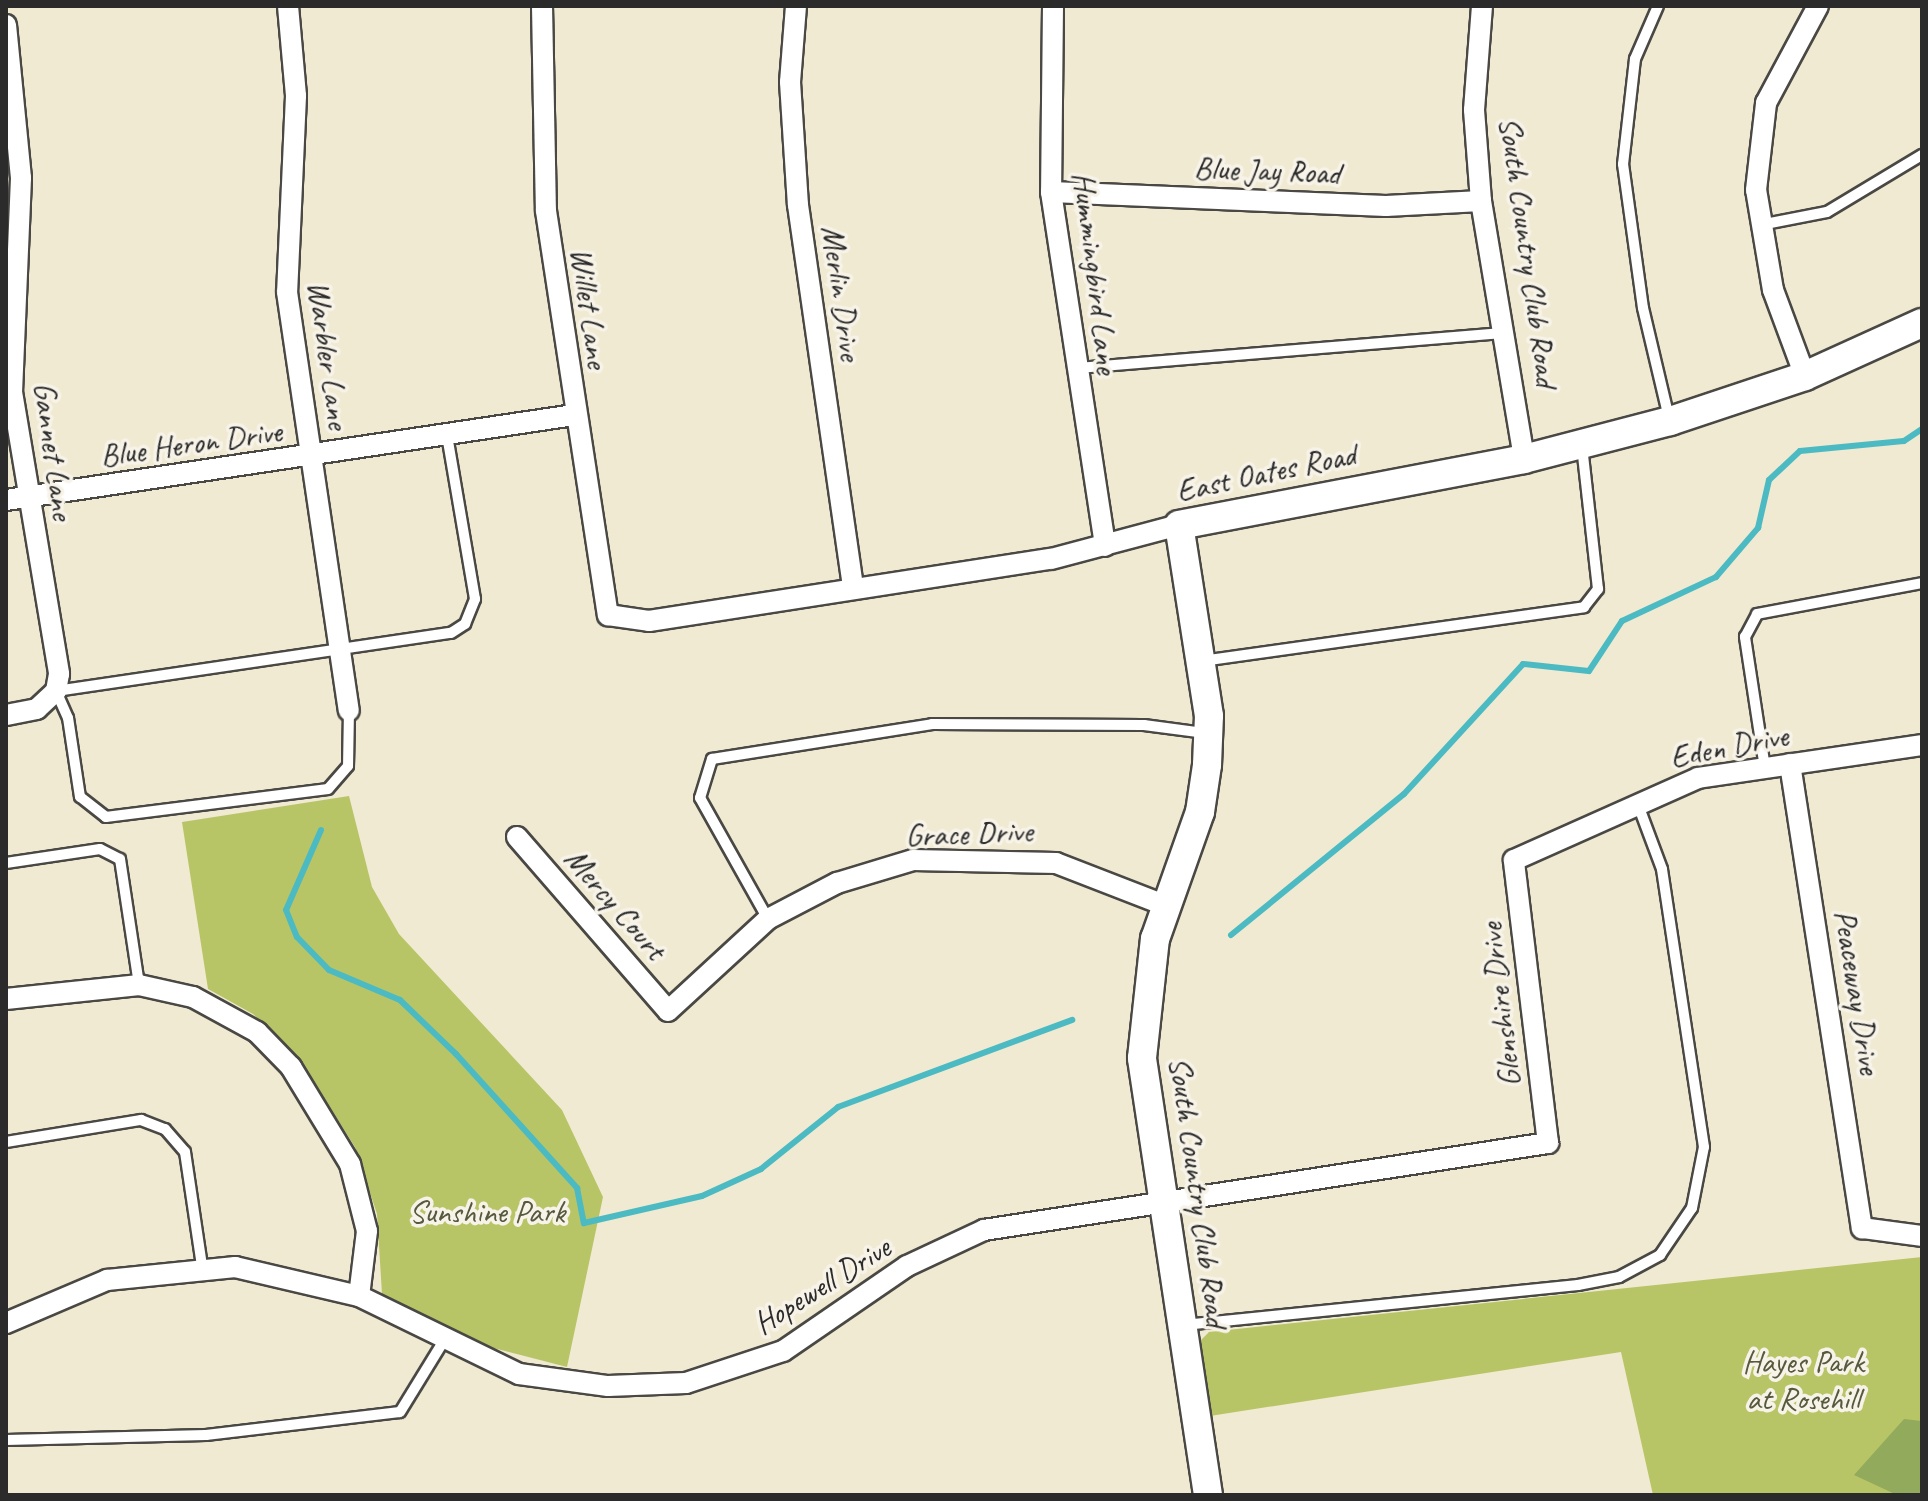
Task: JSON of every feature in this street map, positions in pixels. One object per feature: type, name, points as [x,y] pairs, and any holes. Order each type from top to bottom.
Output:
[{"type":"street","name":"Warbler Lane","points":[[288,6],[296,96],[285,263],[349,710]]},
{"type":"street","name":"Willet Lane","points":[[542,6],[546,211],[574,415],[608,615]]},
{"type":"street","name":"Merlin Drive","points":[[796,6],[790,82],[798,205],[853,588]]},
{"type":"street","name":"Hummingbird Lane","points":[[1053,6],[1051,192],[1105,546]]},
{"type":"street","name":"South Country Club Road","points":[[1482,6],[1474,110],[1481,201],[1524,459]]},
{"type":"street","points":[[1805,376],[1773,290],[1760,225],[1757,174],[1766,103],[1818,6]]},
{"type":"street","name":"Gannet Lane","points":[[6,25],[21,178],[12,392],[16,499],[59,674],[56,691]]},
{"type":"street","name":"Blue Jay Road","points":[[1051,192],[1386,206],[1481,201]]},
{"type":"street","name":"East Oates Road","points":[[608,615],[649,621],[1105,546],[1179,525],[1524,459],[1582,441],[1670,421],[1805,376],[1922,323]]},
{"type":"street","name":"Blue Heron Drive","points":[[16,499],[313,457],[574,415]]},
{"type":"street","name":"South Country Club Road","points":[[1179,525],[1208,733],[1200,812],[1167,906],[1148,980],[1142,1058],[1208,1495]]},
{"type":"street","points":[[6,715],[37,709],[56,691]]},
{"type":"street","name":"Eden Drive","points":[[1514,860],[1637,800],[1698,778],[1922,745]]},
{"type":"street","name":"Peaceway Drive","points":[[1790,764],[1862,1228],[1922,1236]]},
{"type":"street","name":"Mercy Court","points":[[517,837],[668,1011]]},
{"type":"street","name":"Grace Drive","points":[[668,1011],[768,919],[837,883],[913,860],[1056,863],[1167,906]]},
{"type":"street","name":"Glenshire Drive","points":[[1514,860],[1548,1143]]},
{"type":"street","points":[[6,999],[139,985],[216,1007],[257,1032],[291,1067],[358,1187],[367,1231],[359,1296]]},
{"type":"street","name":"Hopewell Drive","points":[[6,1323],[107,1280],[202,1266],[297,1278],[359,1296],[491,1365],[559,1382],[686,1383],[783,1351],[907,1266],[984,1230],[1162,1199],[1548,1143]]},
{"type":"lane","points":[[1658,6],[1635,59],[1623,164],[1643,308],[1670,421]]},
{"type":"lane","points":[[1760,225],[1827,212],[1922,155]]},
{"type":"lane","points":[[1077,368],[1501,333]]},
{"type":"lane","points":[[349,710],[348,766],[328,789],[106,817],[80,797],[68,718],[56,691],[451,633],[472,615],[447,435]]},
{"type":"lane","points":[[1200,661],[1584,607],[1598,589],[1582,441]]},
{"type":"lane","points":[[1765,768],[1745,637],[1757,614],[1922,583]]},
{"type":"lane","points":[[768,919],[700,798],[712,759],[932,724],[1144,725],[1208,733]]},
{"type":"lane","points":[[1182,1326],[1578,1285],[1619,1277],[1660,1255],[1692,1208],[1704,1147],[1662,869],[1637,800]]},
{"type":"lane","points":[[6,863],[100,849],[120,859],[139,985]]},
{"type":"lane","points":[[6,1142],[141,1120],[165,1129],[185,1152],[202,1266]]},
{"type":"lane","points":[[6,1440],[206,1435],[400,1412],[443,1342]]},
{"type":"green space","name":"Sunshine Park","points":[[349,796],[372,887],[399,934],[562,1110],[603,1197],[567,1367],[478,1344],[382,1294],[377,1214],[355,1147],[298,1057],[253,1014],[208,989],[182,822]]},
{"type":"green space","name":"Hayes Park at Rosehill","points":[[1922,1257],[1922,1495],[1653,1495],[1621,1352],[1210,1416],[1199,1342],[1209,1332]]},
{"type":"green space","points":[[1904,1419],[1922,1421],[1922,1495],[1897,1495],[1854,1475]]},
{"type":"waterway","points":[[1231,935],[1404,794],[1523,664],[1589,671],[1622,621],[1716,577],[1758,528],[1769,480],[1800,451],[1904,441],[1922,429]]},
{"type":"waterway","points":[[321,830],[286,910],[297,937],[329,970],[400,1000],[456,1054],[577,1188],[584,1223],[702,1196],[761,1169],[838,1107],[1072,1020]]}]
